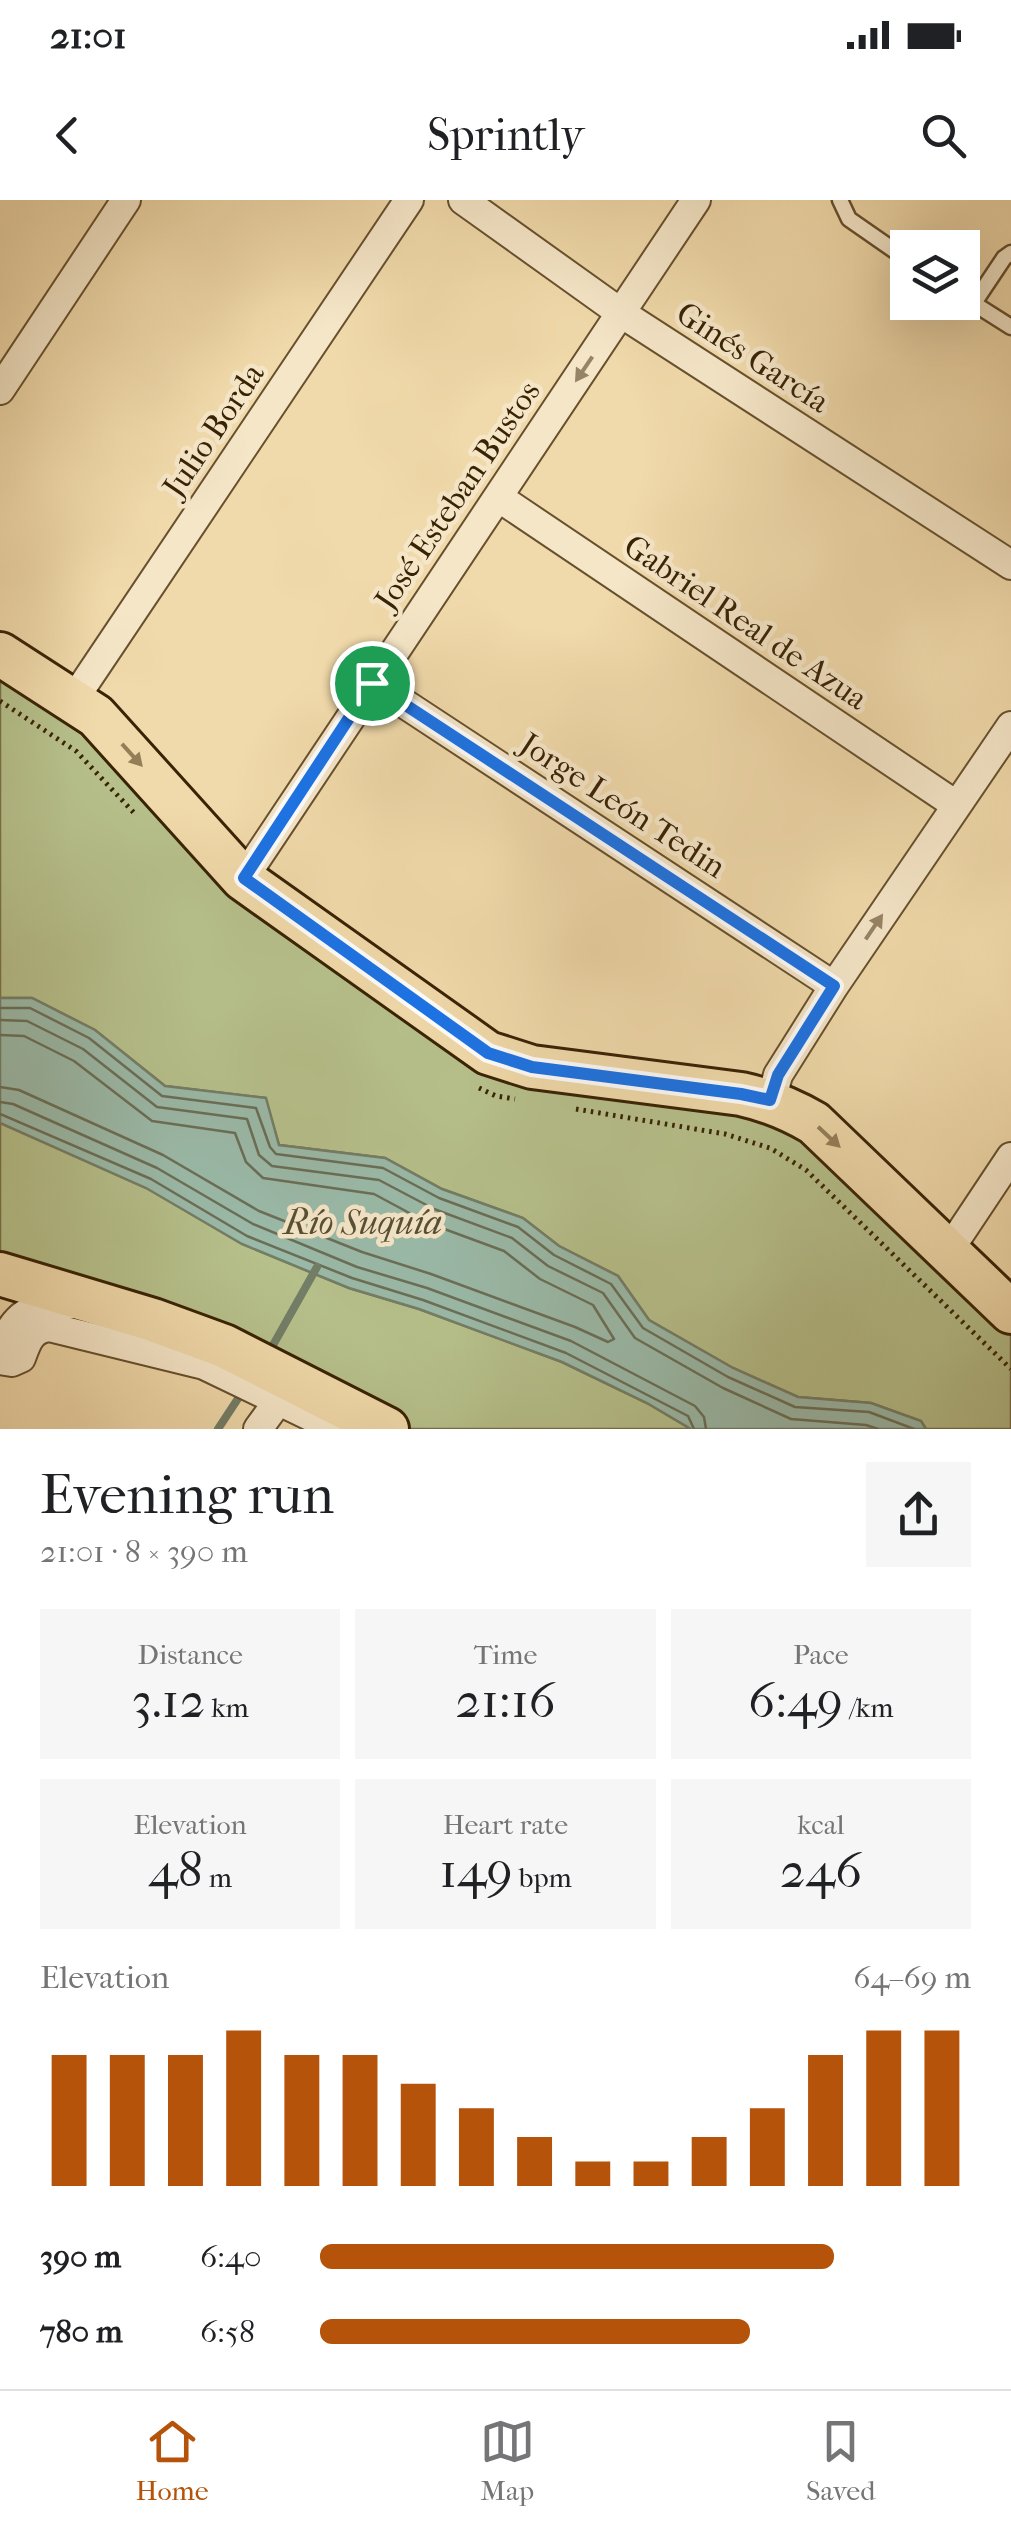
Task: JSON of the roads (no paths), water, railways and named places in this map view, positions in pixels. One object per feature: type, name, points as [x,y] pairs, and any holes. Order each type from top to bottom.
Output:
[{"type":"main road","points":[[0,654],[96,716],[244,878],[497,1057],[532,1067],[770,1100],[814,1122],[1011,1312]]},
{"type":"main road","points":[[0,1274],[95,1303],[275,1388],[386,1429]]},
{"type":"street","points":[[0,390],[126,200]]},
{"type":"street","name":"Julio Borda","points":[[74,699],[410,200]]},
{"type":"street","name":"Ginés García","points":[[462,200],[621,313],[1011,565]]},
{"type":"street","name":"José Esteban Bustos","points":[[244,878],[696,200]]},
{"type":"street","name":"Gabriel Real de Azua","points":[[498,497],[956,806]]},
{"type":"street","name":"Jorge León Tedin","points":[[372,683],[834,986]]},
{"type":"street","points":[[770,1100],[778,1075],[834,986],[1011,726]]},
{"type":"street","points":[[949,1250],[1011,1157]]},
{"type":"street","points":[[95,1303],[43,1305],[21,1315],[8,1328],[0,1357],[12,1362],[21,1358],[28,1339],[37,1329],[48,1327],[214,1356]]},
{"type":"street","points":[[258,1429],[275,1388],[337,1429]]},
{"type":"lane","points":[[840,200],[849,219],[890,247]]},
{"type":"lane","points":[[980,286],[1011,253]]},
{"type":"lane","points":[[980,308],[1011,327]]},
{"type":"water","name":"Río Suquía","points":[[0,998],[32,998],[95,1030],[165,1086],[266,1098],[279,1145],[385,1158],[442,1189],[523,1218],[559,1246],[618,1276],[649,1320],[733,1368],[798,1397],[871,1403],[921,1421],[926,1429],[691,1429],[562,1362],[419,1309],[349,1288],[242,1244],[146,1188],[0,1123]]},
{"type":"waterway","points":[[268,1354],[317,1267]]},
{"type":"waterway","points":[[218,1429],[243,1391]]}]
